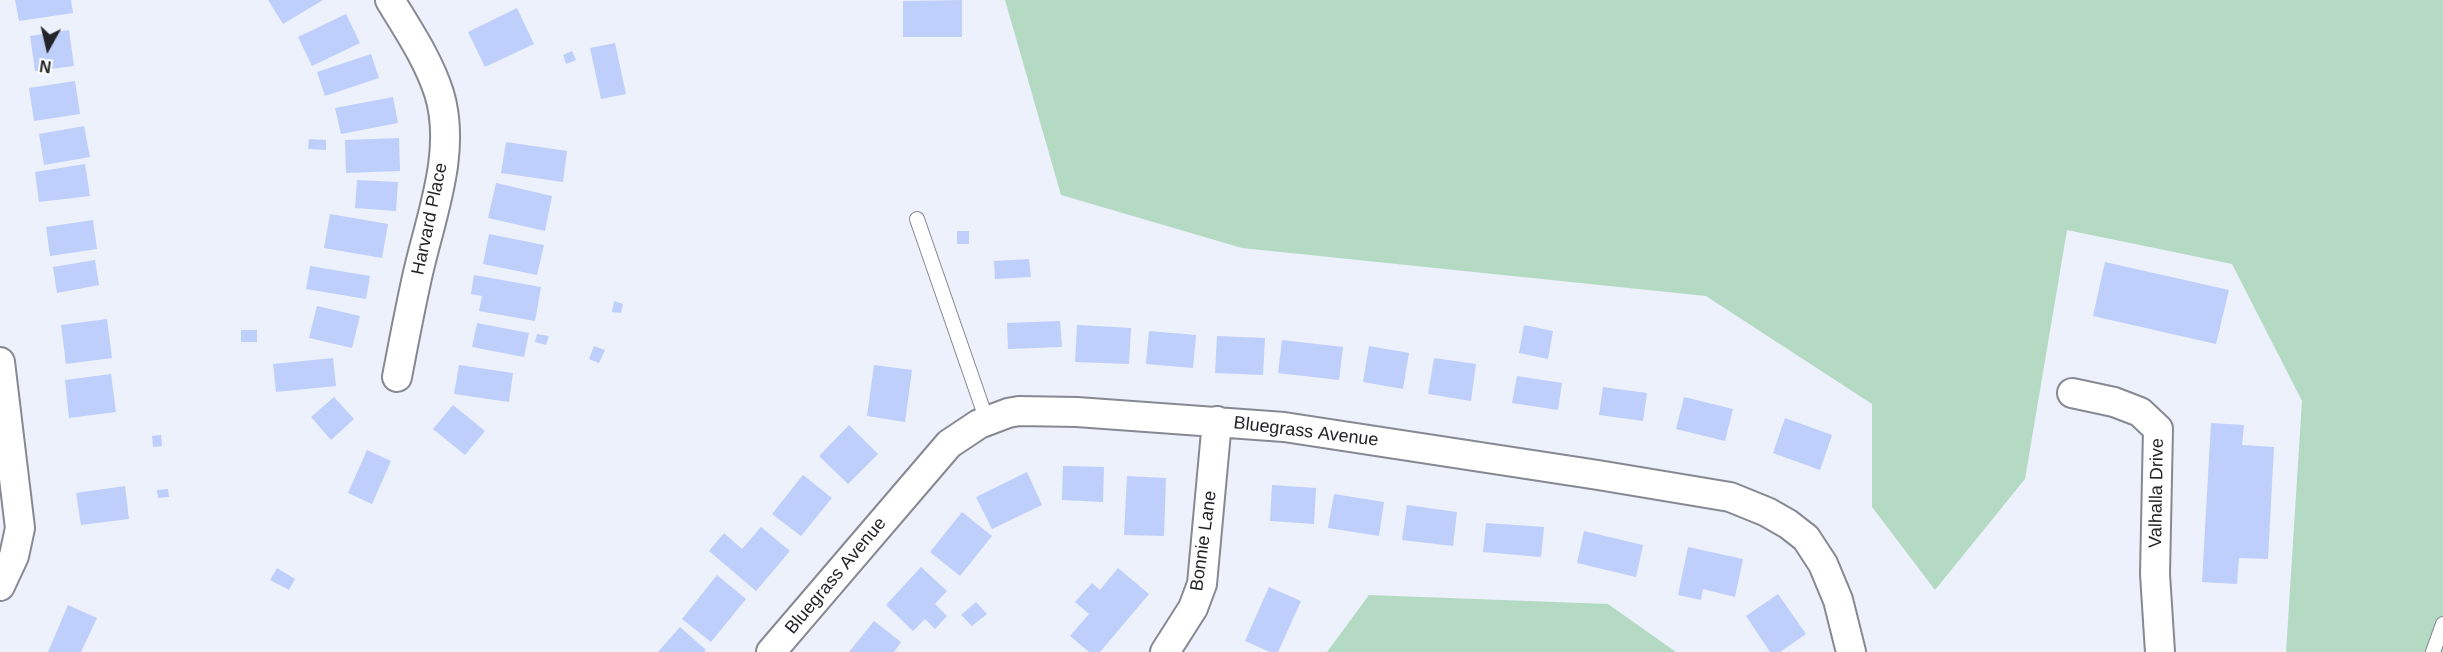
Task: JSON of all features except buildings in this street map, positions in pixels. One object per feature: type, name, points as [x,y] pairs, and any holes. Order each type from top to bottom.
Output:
[{"type":"street","name":"Harvard Place","points":[[390,0],[428,66],[439,94],[445,126],[441,177],[416,282],[397,377]]},
{"type":"street","points":[[0,362],[20,528],[14,556],[0,586]]},
{"type":"street","name":"Valhalla Drive","points":[[2072,393],[2114,402],[2140,412],[2158,429],[2155,574],[2160,652]]},
{"type":"street","name":"Bluegrass Avenue","points":[[771,652],[949,444],[987,421],[1019,411],[1077,412],[1284,427],[1485,457],[1744,501],[1788,524],[1806,538],[1815,550],[1838,600],[1851,652]]},
{"type":"street","name":"Bonnie Lane","points":[[1165,652],[1180,632],[1193,608],[1202,584],[1217,422]]},
{"type":"lane","points":[[917,219],[987,421]]},
{"type":"lane","points":[[2433,652],[2443,624]]},
{"type":"green space","points":[[1005,0],[2443,0],[2443,652],[2286,652],[2302,401],[2232,264],[2067,230],[2025,479],[1935,590],[1872,507],[1872,404],[1706,296],[1242,248],[1061,195]]},
{"type":"green space","points":[[1369,595],[1608,604],[1676,652],[1327,652]]}]
